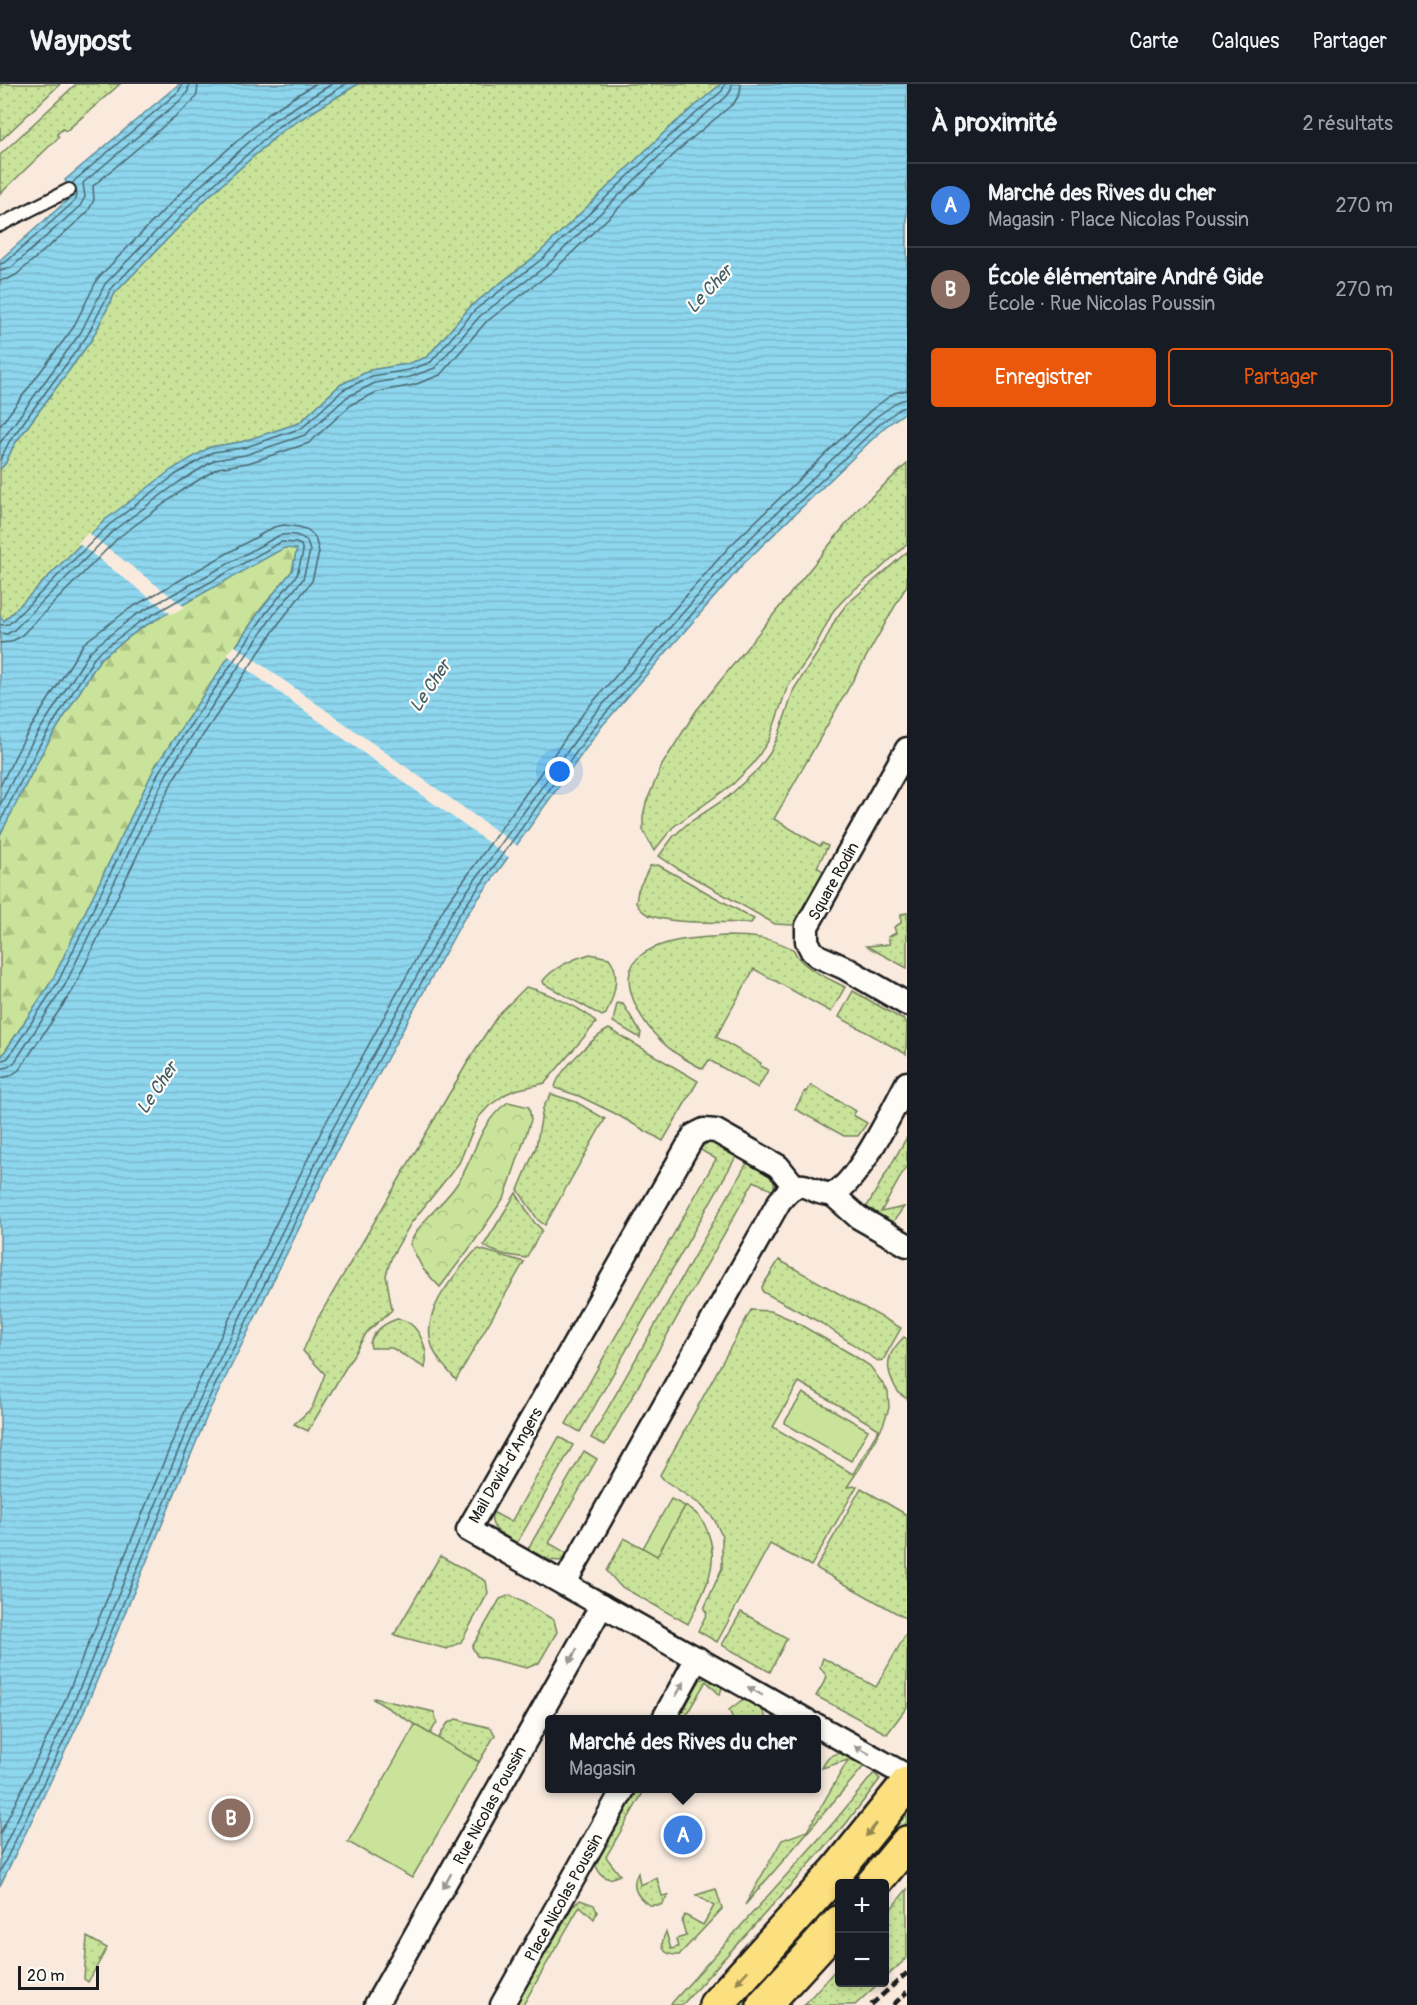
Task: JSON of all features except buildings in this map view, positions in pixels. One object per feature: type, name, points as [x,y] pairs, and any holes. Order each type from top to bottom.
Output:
[{"type":"main road","points":[[716,2005],[837,1871],[907,1784]]},
{"type":"main road","points":[[877,1879],[907,1843]]},
{"type":"main road","points":[[764,2005],[835,1927]]},
{"type":"street","name":"Square Rodin","points":[[907,749],[811,919],[806,933],[810,946],[818,956],[845,968],[907,1004]]},
{"type":"street","points":[[799,1715],[564,1584],[779,1202],[788,1191],[795,1187],[807,1186],[828,1195],[840,1191],[853,1176],[907,1083]]},
{"type":"street","name":"Mail David-d'Angers","points":[[564,1584],[468,1530],[689,1142],[699,1132],[716,1131],[778,1166],[795,1187]]},
{"type":"street","points":[[832,1194],[858,1217],[907,1245]]},
{"type":"street","name":"Rue Nicolas Poussin","points":[[376,2005],[602,1605]]},
{"type":"street","points":[[665,1715],[698,1658]]},
{"type":"street","points":[[821,1728],[907,1776]]},
{"type":"street","name":"Place Nicolas Poussin","points":[[502,2005],[621,1793]]},
{"type":"lane","points":[[0,225],[69,190]]},
{"type":"green space","points":[[0,84],[60,84],[0,141]]},
{"type":"green space","points":[[76,84],[120,84],[66,131],[63,129],[57,134],[59,137],[0,194],[0,155]]},
{"type":"green space","points":[[358,84],[721,84],[669,128],[538,254],[471,306],[427,357],[407,364],[371,370],[340,385],[299,423],[241,442],[210,447],[105,520],[4,621],[0,616],[0,469],[14,445],[92,339],[115,293],[208,197],[283,130]]},
{"type":"green space","points":[[907,464],[907,544],[850,593],[834,610],[811,654],[787,688],[769,740],[753,764],[733,784],[673,827],[654,851],[643,830],[646,803],[662,765],[696,711],[859,508]]},
{"type":"green space","points":[[284,547],[297,549],[292,571],[261,609],[155,767],[53,979],[0,1059],[0,835],[44,749],[100,659],[141,628]]},
{"type":"green space","points":[[907,552],[907,585],[774,819],[820,846],[822,843],[828,846],[817,867],[823,871],[793,925],[775,924],[659,856],[673,837],[687,824],[728,797],[759,768],[770,753],[779,734],[794,689],[824,643],[835,620],[846,605]]},
{"type":"green space","points":[[658,865],[754,919],[751,923],[689,922],[646,914],[636,903],[638,890],[650,866]]},
{"type":"green space","points":[[907,913],[907,968],[866,946],[890,944],[888,937],[896,933],[894,927],[901,923],[901,914]]},
{"type":"green space","points":[[725,936],[761,938],[777,942],[794,950],[808,967],[845,987],[831,1012],[754,969],[716,1037],[761,1063],[760,1066],[768,1070],[758,1088],[709,1060],[703,1069],[686,1060],[661,1041],[638,1010],[630,985],[630,973],[634,962],[653,948],[683,940]]},
{"type":"green space","points":[[590,954],[609,958],[615,971],[612,1000],[606,1014],[602,1016],[544,984],[543,981],[564,964]]},
{"type":"green space","points":[[526,987],[575,1007],[596,1023],[545,1083],[506,1094],[489,1106],[478,1118],[459,1163],[411,1223],[392,1256],[386,1275],[392,1310],[367,1332],[308,1431],[294,1424],[312,1408],[325,1374],[303,1351],[318,1318],[473,1053],[498,1015]]},
{"type":"green space","points":[[853,991],[907,1022],[906,1054],[839,1017]]},
{"type":"green space","points":[[617,1003],[623,1004],[641,1033],[640,1038],[613,1022]]},
{"type":"green space","points":[[609,1029],[698,1081],[663,1141],[614,1113],[579,1096],[555,1088],[562,1073],[577,1056]]},
{"type":"green space","points":[[811,1085],[856,1111],[853,1115],[867,1123],[858,1136],[844,1136],[795,1109]]},
{"type":"green space","points":[[551,1094],[576,1102],[605,1119],[545,1225],[538,1220],[518,1190],[536,1147],[543,1108]]},
{"type":"green space","points":[[508,1102],[529,1107],[531,1120],[505,1196],[440,1287],[423,1269],[410,1244],[426,1219],[459,1181],[490,1120]]},
{"type":"green space","points":[[907,1137],[907,1165],[881,1212],[904,1207],[893,1222],[886,1221],[866,1208]]},
{"type":"green space","points":[[709,1142],[716,1143],[737,1155],[580,1432],[566,1424],[716,1159],[699,1149]]},
{"type":"green space","points":[[748,1161],[771,1176],[773,1191],[754,1181],[605,1445],[591,1438]]},
{"type":"green space","points":[[516,1193],[534,1222],[542,1230],[526,1258],[498,1253],[484,1245]]},
{"type":"green space","points":[[479,1249],[524,1262],[456,1380],[434,1351],[430,1333],[431,1320],[441,1295],[449,1283]]},
{"type":"green space","points":[[779,1260],[901,1328],[883,1360],[878,1361],[821,1323],[763,1292],[762,1287]]},
{"type":"green space","points":[[751,1310],[771,1311],[792,1320],[853,1355],[870,1366],[888,1391],[889,1408],[883,1425],[847,1487],[857,1486],[811,1566],[770,1544],[717,1642],[698,1631],[707,1613],[704,1609],[722,1568],[722,1536],[714,1519],[701,1505],[660,1475]],"holes":[[[799,1382],[879,1429],[853,1474],[773,1427]]]},
{"type":"green space","points":[[397,1319],[411,1325],[421,1337],[426,1353],[425,1368],[392,1348],[371,1348],[370,1343],[377,1331]]},
{"type":"green space","points":[[904,1337],[907,1339],[907,1399],[896,1389],[889,1368],[892,1352]]},
{"type":"green space","points":[[803,1393],[868,1430],[851,1461],[784,1423]]},
{"type":"green space","points":[[559,1437],[573,1445],[517,1543],[495,1528],[492,1523],[493,1512],[511,1522]]},
{"type":"green space","points":[[584,1451],[597,1459],[549,1543],[568,1554],[560,1561],[549,1560],[528,1549]]},
{"type":"green space","points":[[861,1488],[907,1515],[907,1619],[816,1568]]},
{"type":"green space","points":[[671,1499],[685,1506],[657,1556],[643,1548]]},
{"type":"green space","points":[[685,1506],[695,1512],[704,1523],[712,1550],[707,1583],[688,1624],[620,1586],[607,1571],[624,1538],[657,1555]]},
{"type":"green space","points":[[440,1556],[486,1581],[488,1593],[461,1642],[447,1649],[394,1635]]},
{"type":"green space","points":[[510,1595],[554,1620],[557,1632],[539,1663],[527,1668],[477,1656],[472,1647],[500,1599]]},
{"type":"green space","points":[[741,1612],[787,1638],[770,1672],[722,1645]]},
{"type":"green space","points":[[907,1632],[907,1707],[887,1734],[816,1696],[827,1677],[820,1667],[823,1658],[876,1687]]},
{"type":"green space","points":[[706,1678],[718,1682],[722,1687],[720,1695],[706,1681],[686,1715],[681,1715],[700,1680]]},
{"type":"green space","points":[[374,1698],[434,1712],[437,1722],[430,1734]]},
{"type":"green space","points":[[742,1700],[750,1701],[757,1705],[764,1715],[731,1715],[729,1710]]},
{"type":"green space","points":[[456,1719],[491,1728],[495,1735],[479,1762],[438,1739],[447,1724]]},
{"type":"green space","points":[[415,1725],[479,1762],[412,1878],[348,1842]]},
{"type":"green space","points":[[842,1753],[865,1765],[745,1905],[782,1840],[807,1831],[848,1760],[822,1768],[830,1757]]},
{"type":"green space","points":[[874,1773],[880,1779],[845,1825],[682,2005],[670,2005],[834,1822]]},
{"type":"green space","points":[[636,1793],[643,1793],[606,1857],[620,1875],[610,1879],[601,1874],[596,1866]]},
{"type":"green space","points":[[907,1807],[907,1822],[858,1879],[849,1879]]},
{"type":"green space","points":[[638,1873],[640,1885],[657,1878],[662,1896],[669,1895],[661,1905],[649,1905],[638,1895],[635,1883]]},
{"type":"green space","points":[[716,1889],[722,1909],[679,1955],[666,1952],[663,1941],[666,1932],[671,1949],[678,1947],[676,1939],[686,1936],[682,1921],[685,1915],[703,1925],[714,1906],[696,1895]]},
{"type":"green space","points":[[907,1889],[907,1958],[889,1974],[889,1933],[889,1911]]},
{"type":"green space","points":[[835,1893],[835,1906],[829,1913],[746,2005],[735,2005]]},
{"type":"green space","points":[[580,1900],[594,1905],[597,1912],[594,1919],[580,1906],[523,2005],[516,2005],[573,1906]]},
{"type":"green space","points":[[87,1937],[107,1948],[88,1982],[84,1979]]},
{"type":"green space","points":[[835,1970],[835,1987],[875,1987],[855,2005],[804,2005]]},
{"type":"water","points":[[179,84],[358,84],[283,130],[208,197],[115,293],[92,339],[14,445],[0,469],[0,260],[72,196],[65,180]]},
{"type":"water","name":"Le Cher","points":[[721,84],[907,84],[907,411],[885,427],[745,562],[602,726],[463,920],[344,1137],[210,1409],[83,1714],[0,1886],[0,1059],[53,979],[155,767],[261,609],[292,571],[297,549],[284,548],[141,628],[100,659],[44,749],[0,835],[0,616],[4,621],[105,520],[171,470],[210,447],[241,442],[299,423],[340,385],[371,370],[407,364],[427,357],[471,306],[538,254],[669,128]]},
{"type":"pier","points":[[88,533],[185,607],[171,614],[78,543]]},
{"type":"pier","points":[[234,645],[519,847],[511,859],[227,655]]},
{"type":"railway","points":[[871,2005],[907,1973]]},
{"type":"railway","points":[[893,2005],[907,1992]]},
{"type":"place","name":"École élémentaire André Gide","points":[[231,1818]]},
{"type":"place","name":"Marché des Rives du cher","points":[[683,1835]]}]
